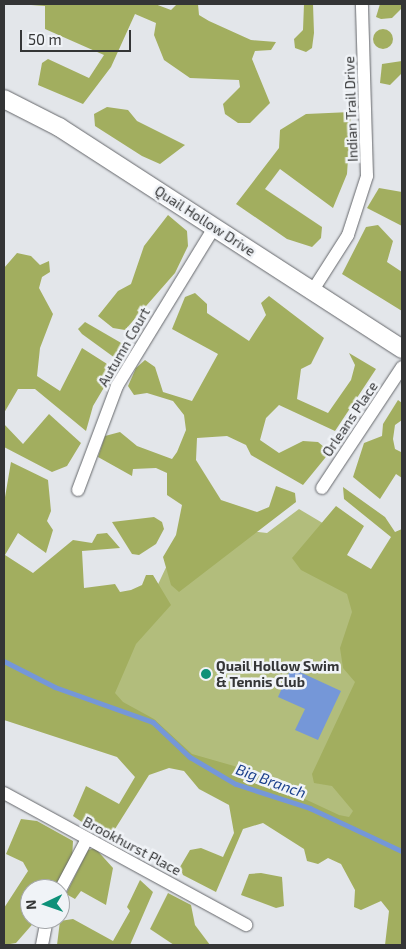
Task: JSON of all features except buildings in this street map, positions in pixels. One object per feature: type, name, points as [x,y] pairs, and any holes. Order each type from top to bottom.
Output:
[{"type":"street","name":"Indian Trail Drive","points":[[313,290],[348,235],[367,176],[362,4]]},
{"type":"street","name":"Quail Hollow Drive","points":[[4,99],[60,127],[402,349]]},
{"type":"street","name":"Autumn Court","points":[[78,490],[117,386],[214,228]]},
{"type":"street","name":"Orleans Place","points":[[322,488],[402,367]]},
{"type":"street","name":"Brookhurst Place","points":[[4,794],[246,925]]},
{"type":"street","points":[[66,879],[87,839]]},
{"type":"street","points":[[42,945],[45,929]]},
{"type":"green space","points":[[17,4],[155,4],[171,10],[177,4],[198,4],[199,15],[209,21],[251,40],[276,42],[271,50],[255,51],[252,59],[270,103],[250,123],[238,123],[225,114],[223,104],[240,87],[239,80],[190,78],[164,60],[154,35],[156,23],[135,14],[111,67],[83,104],[38,85],[42,63],[48,59],[89,78],[104,55],[45,29],[45,6]]},
{"type":"green space","points":[[304,4],[313,4],[314,33],[312,48],[306,52],[295,48],[294,39],[303,30]]},
{"type":"green space","points":[[380,4],[402,4],[402,8],[392,18],[381,19],[376,17]]},
{"type":"green space","points":[[379,29],[387,29],[393,35],[393,43],[387,49],[379,49],[373,43],[373,35]]},
{"type":"green space","points":[[402,61],[402,73],[390,85],[380,83],[382,64]]},
{"type":"green space","points":[[107,107],[128,110],[137,121],[185,145],[160,164],[142,156],[95,126],[94,114]]},
{"type":"green space","points":[[351,112],[347,174],[333,208],[280,169],[265,189],[322,227],[321,238],[312,247],[287,239],[236,204],[279,148],[280,130],[306,114]]},
{"type":"green space","points":[[379,188],[402,192],[402,226],[367,208]]},
{"type":"green space","points":[[168,215],[187,231],[188,246],[175,273],[125,330],[113,328],[98,316],[118,291],[131,284],[144,246]]},
{"type":"green space","points":[[378,225],[393,241],[387,262],[402,272],[402,311],[342,274],[366,227]]},
{"type":"green space","points":[[17,253],[31,256],[40,265],[49,261],[50,272],[42,277],[39,288],[53,314],[40,348],[37,376],[60,391],[82,348],[115,369],[93,406],[86,431],[35,389],[18,389],[4,413],[4,268]]},
{"type":"green space","points":[[195,293],[207,304],[207,313],[249,341],[266,315],[261,303],[269,296],[324,338],[311,364],[301,369],[297,399],[328,413],[351,380],[355,365],[349,353],[376,369],[335,431],[279,405],[266,418],[260,440],[279,453],[303,441],[318,442],[330,452],[303,485],[251,455],[246,445],[227,436],[197,438],[196,460],[221,500],[257,512],[269,507],[276,486],[295,493],[296,502],[179,592],[171,585],[163,557],[176,535],[182,505],[167,495],[167,473],[156,468],[133,469],[132,476],[98,457],[105,436],[120,432],[137,446],[172,459],[177,452],[186,430],[184,415],[173,401],[147,393],[134,395],[128,386],[136,368],[145,360],[155,367],[163,392],[192,401],[218,354],[172,329],[185,297]]},
{"type":"green space","points":[[85,322],[123,344],[121,354],[115,358],[82,334],[78,329]]},
{"type":"green space","points":[[398,400],[402,403],[402,420],[395,425],[393,439],[395,449],[401,452],[402,478],[396,474],[380,499],[353,477],[364,443],[382,436],[383,424]]},
{"type":"green space","points":[[49,414],[81,443],[67,466],[52,472],[4,447],[4,424],[23,444]]},
{"type":"green space","points":[[11,462],[48,480],[51,511],[47,521],[53,530],[46,553],[18,533],[5,555],[33,573],[73,540],[92,543],[97,534],[107,533],[120,548],[82,551],[84,588],[115,584],[120,592],[131,590],[142,585],[146,575],[153,575],[171,605],[136,644],[115,693],[123,702],[154,719],[192,754],[234,766],[339,815],[349,817],[353,811],[332,786],[314,783],[312,774],[355,682],[343,668],[340,648],[352,612],[347,594],[301,570],[292,558],[336,506],[364,526],[347,555],[371,569],[391,537],[344,499],[343,487],[385,517],[395,532],[402,529],[402,945],[385,945],[389,911],[381,901],[361,910],[354,907],[355,890],[341,864],[328,858],[318,864],[307,861],[304,849],[263,823],[243,829],[216,892],[183,875],[180,867],[190,850],[201,848],[223,857],[234,833],[229,805],[199,789],[184,771],[169,768],[149,775],[115,829],[104,837],[73,816],[86,786],[119,804],[135,777],[117,757],[4,720],[4,503]]},
{"type":"green space","name":"Quail Hollow Swim & Tennis Club","points":[[299,509],[331,528],[327,567],[395,618],[402,835],[236,784],[4,633],[135,633],[187,523],[267,533]]},
{"type":"green space","points":[[154,517],[162,522],[164,529],[156,544],[139,555],[132,554],[112,522]]},
{"type":"green space","points":[[21,819],[37,821],[73,841],[72,860],[61,879],[23,879],[28,871],[23,862],[6,854]]},
{"type":"green space","points":[[95,848],[113,868],[106,905],[81,891],[75,899],[70,896],[70,886],[88,850]]},
{"type":"green space","points":[[261,873],[282,877],[284,906],[276,908],[241,895],[249,874]]},
{"type":"green space","points":[[140,880],[153,892],[130,945],[57,945],[59,929],[70,929],[70,919],[73,919],[113,941],[130,911],[127,907]]},
{"type":"green space","points":[[20,883],[20,929],[28,929],[16,943],[4,945],[4,908]]},
{"type":"green space","points":[[168,893],[191,905],[195,925],[210,945],[174,945],[150,929]]},
{"type":"water","points":[[291,668],[341,691],[318,740],[295,730],[305,709],[278,697]]},
{"type":"waterway","name":"Big Branch","points":[[4,661],[55,687],[153,722],[190,757],[236,784],[310,808],[402,851]]},
{"type":"place","name":"Quail Hollow Swim & Tennis Club","points":[[206,674]]}]
